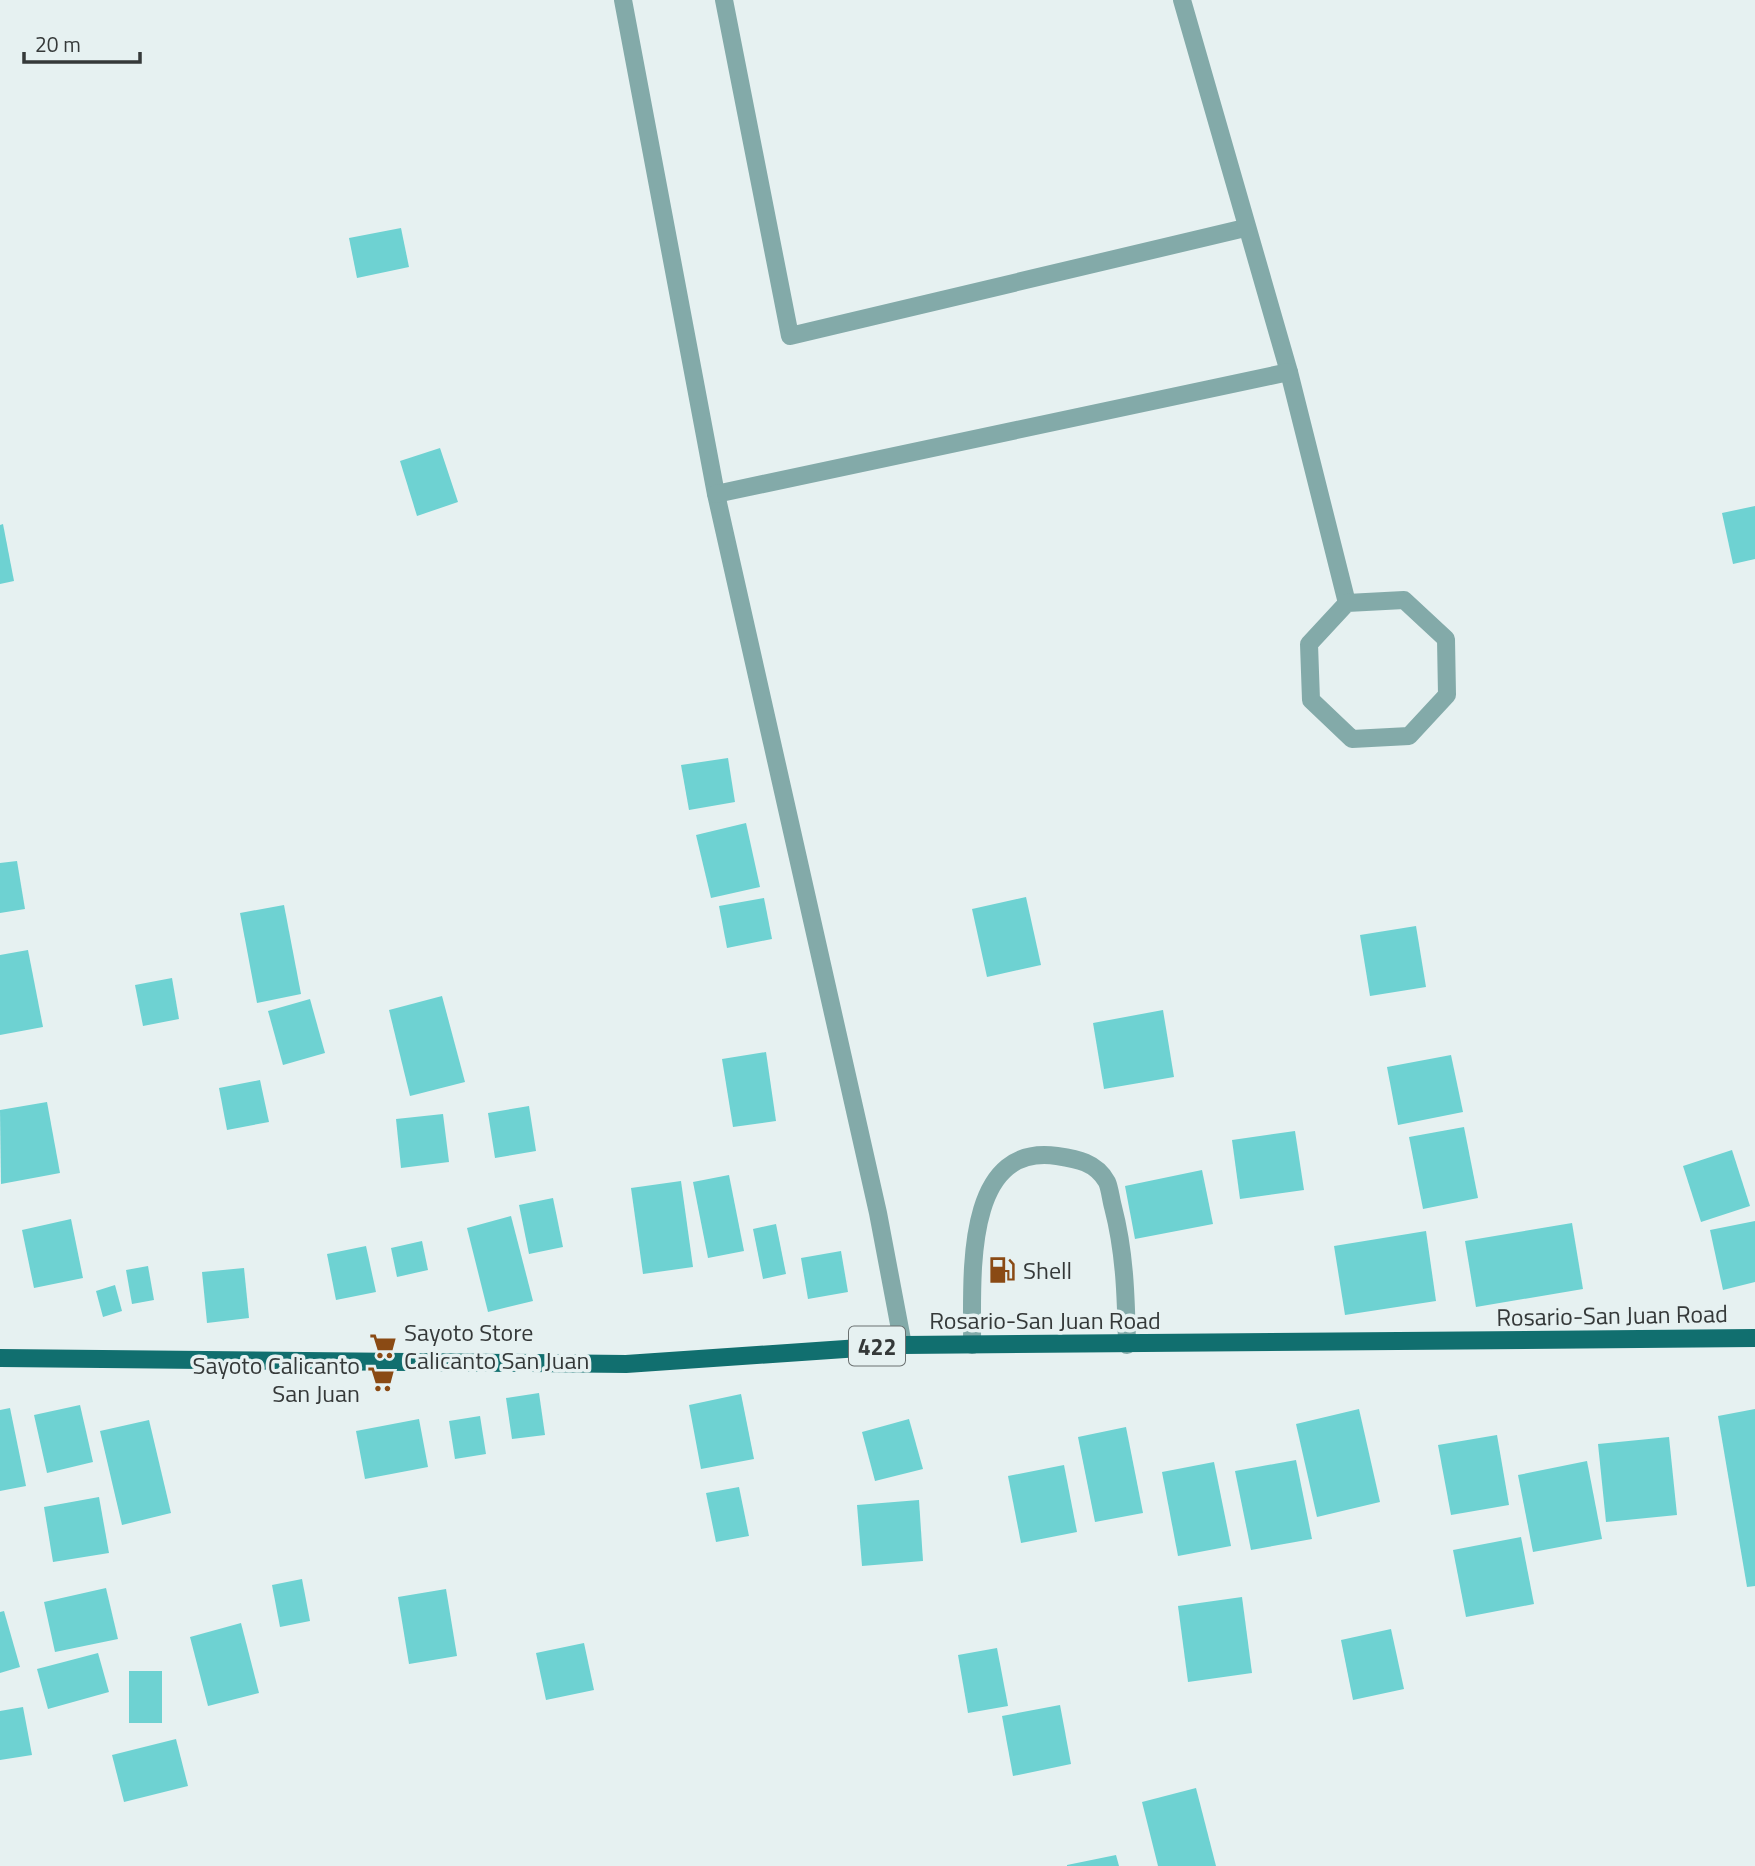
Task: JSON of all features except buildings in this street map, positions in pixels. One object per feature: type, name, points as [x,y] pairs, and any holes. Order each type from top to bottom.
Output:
[{"type":"main road","name":"Rosario-San Juan Road","points":[[0,1358],[626,1364],[903,1345],[1755,1338]]},
{"type":"lane","points":[[623,0],[716,494],[872,1185],[903,1345]]},
{"type":"lane","points":[[724,0],[790,335],[1245,228]]},
{"type":"lane","points":[[1182,0],[1245,228],[1289,372],[1347,603]]},
{"type":"lane","points":[[716,494],[1289,372]]},
{"type":"lane","points":[[1404,600],[1446,639],[1447,695],[1409,736],[1352,739],[1311,700],[1309,644],[1347,603],[1404,600]]},
{"type":"lane","points":[[972,1345],[979,1220],[992,1182],[1013,1161],[1046,1154],[1086,1160],[1107,1181],[1119,1230],[1124,1268],[1127,1345]]},
{"type":"place","name":"Shell","points":[[1002,1270]]},
{"type":"place","name":"Sayoto Store Calicanto San Juan","points":[[383,1346]]},
{"type":"place","name":"Sayoto Calicanto San Juan","points":[[381,1379]]}]
